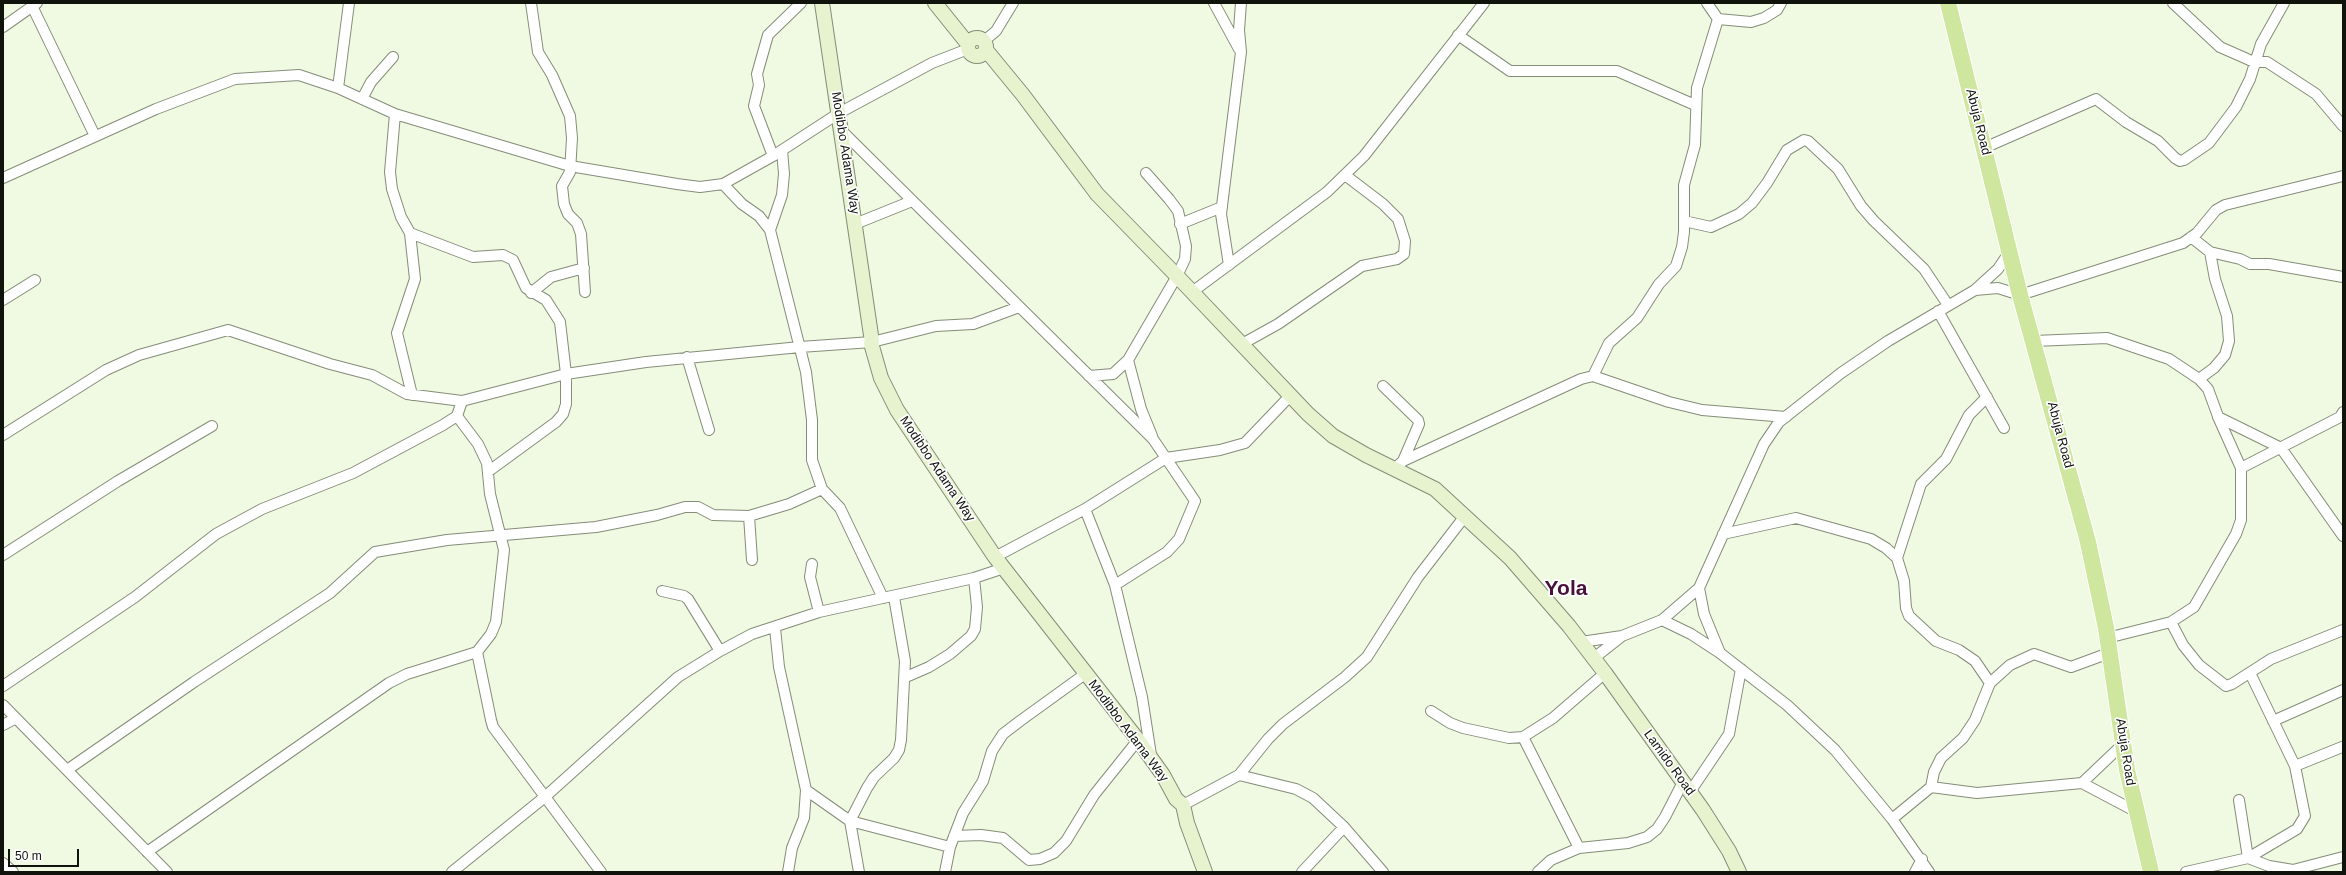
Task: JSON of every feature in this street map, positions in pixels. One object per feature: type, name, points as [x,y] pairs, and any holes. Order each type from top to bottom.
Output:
[{"type":"main road","name":"Modibbo Adama Way","points":[[822,3],[871,343],[881,378],[897,410],[995,557],[1138,740],[1176,799],[1183,805],[1187,823],[1205,872]]},
{"type":"main road","points":[[935,3],[977,46]]},
{"type":"main road","name":"Abuja Road","points":[[1948,3],[2020,295],[2034,341],[2088,542],[2108,646],[2135,811],[2151,872]]},
{"type":"main road","name":"Lamido Road","points":[[977,46],[1002,69],[1097,194],[1242,344],[1290,396],[1333,436],[1398,465],[1435,489],[1510,558],[1581,642],[1605,673],[1686,787],[1729,851],[1739,872]]},
{"type":"street","points":[[338,88],[349,3]]},
{"type":"street","points":[[531,3],[538,52],[552,75],[570,116],[572,138],[570,172],[562,186],[564,204],[568,214],[577,223],[581,234],[585,292]]},
{"type":"street","points":[[772,156],[754,106],[759,85],[757,74],[768,35],[802,3]]},
{"type":"street","points":[[3,178],[156,109],[235,79],[299,75],[338,88],[395,114],[570,166],[700,187],[723,184],[782,150],[839,113],[932,63],[977,46],[996,31],[1013,3]]},
{"type":"street","points":[[1214,3],[1241,52]]},
{"type":"street","points":[[1229,265],[1221,214],[1241,52],[1241,3]]},
{"type":"street","points":[[1192,292],[1327,192],[1364,156],[1484,3]]},
{"type":"street","points":[[1593,376],[1609,343],[1637,318],[1659,284],[1676,266],[1682,247],[1684,185],[1695,145],[1695,105],[1697,88],[1718,19],[1708,3]]},
{"type":"street","points":[[1718,19],[1751,22],[1764,18],[1777,10],[1781,3]]},
{"type":"street","points":[[2173,3],[2220,47],[2254,62],[2267,62],[2296,79],[2316,94],[2343,126]]},
{"type":"street","points":[[1984,148],[2096,99],[2126,122],[2158,141],[2175,158],[2184,160],[2209,143],[2236,107],[2250,79],[2254,62],[2261,44],[2284,3]]},
{"type":"street","points":[[3,27],[35,5],[95,136]]},
{"type":"street","points":[[1458,35],[1510,71],[1617,71],[1695,105]]},
{"type":"street","points":[[362,99],[371,82],[394,57]]},
{"type":"street","points":[[395,114],[390,172],[392,189],[401,217],[410,233],[415,279],[397,332],[412,395]]},
{"type":"street","points":[[840,129],[1153,439],[1195,501],[1192,512],[1179,538],[1167,552],[1115,585]]},
{"type":"street","points":[[1684,221],[1711,227],[1739,214],[1752,203],[1787,150],[1804,140],[1808,141],[1838,169],[1861,206],[1874,221],[1924,269],[1948,305]]},
{"type":"street","points":[[770,230],[782,195],[784,174],[782,150]]},
{"type":"street","points":[[1089,376],[1114,374],[1128,360],[1177,276],[1185,259],[1186,246],[1178,211],[1169,198],[1146,173]]},
{"type":"street","points":[[1242,344],[1278,324],[1362,266],[1397,259],[1404,254],[1405,241],[1398,220],[1383,204],[1344,175]]},
{"type":"street","points":[[1975,290],[1998,288],[2020,295],[2183,243],[2197,234],[2216,210],[2225,205],[2343,176]]},
{"type":"street","points":[[723,184],[742,204],[759,216],[770,230],[800,346],[810,400],[812,460],[822,489],[840,508],[883,598]]},
{"type":"street","points":[[855,224],[912,201]]},
{"type":"street","points":[[1180,224],[1222,207]]},
{"type":"street","points":[[410,233],[473,257],[503,255],[512,260],[526,288],[531,293],[546,300],[560,322],[566,374],[566,404],[563,414],[556,422],[489,471]]},
{"type":"street","points":[[2191,237],[2210,252],[2240,259],[2250,264],[2270,264],[2343,277]]},
{"type":"street","points":[[1581,642],[1622,636],[1662,620],[1686,601],[1699,588],[1764,444],[1786,417],[1841,373],[1938,311],[1975,290],[1998,269],[2010,251]]},
{"type":"street","points":[[2199,379],[2214,368],[2225,355],[2229,341],[2226,316],[2215,279],[2210,252]]},
{"type":"street","points":[[531,293],[551,277],[584,268]]},
{"type":"street","points":[[3,300],[35,280]]},
{"type":"street","points":[[3,435],[106,370],[139,356],[228,330],[330,364],[372,375],[412,395],[462,401],[566,374],[687,357],[800,346],[872,342],[936,326],[973,324],[1019,307]]},
{"type":"street","points":[[1938,311],[2004,428]]},
{"type":"street","points":[[1892,818],[1931,786],[1934,772],[1941,758],[1963,738],[1975,720],[1990,683],[2017,661],[2034,654],[2071,667],[2108,646],[2171,622],[2194,607],[2236,534],[2241,520],[2241,468],[2218,417],[2208,389],[2199,379],[2169,359],[2107,338],[2034,341]]},
{"type":"street","points":[[687,357],[709,430]]},
{"type":"street","points":[[1128,360],[1141,409],[1153,439]]},
{"type":"street","points":[[1398,465],[1581,379],[1593,376],[1669,402],[1702,410],[1786,417]]},
{"type":"street","points":[[1384,386],[1418,420],[1419,424],[1398,465]]},
{"type":"street","points":[[995,557],[1085,509],[1166,458],[1220,450],[1245,443],[1290,396]]},
{"type":"street","points":[[1897,558],[1921,484],[1946,459],[1969,415],[1987,397]]},
{"type":"street","points":[[3,686],[135,597],[216,534],[245,517],[353,473],[458,416],[462,401]]},
{"type":"street","points":[[147,852],[389,683],[407,674],[477,652],[491,634],[496,622],[504,550],[490,494],[489,471],[487,463],[478,444],[458,416]]},
{"type":"street","points":[[2241,468],[2342,416]]},
{"type":"street","points":[[2218,417],[2281,448],[2339,522],[2343,536]]},
{"type":"street","points":[[3,556],[112,485],[212,426]]},
{"type":"street","points":[[67,770],[194,682],[330,593],[375,552],[447,540],[501,537],[596,527],[657,516],[693,506],[713,515],[749,516],[788,504],[822,489]]},
{"type":"street","points":[[1085,509],[1115,585],[1142,697],[1151,759]]},
{"type":"street","points":[[749,516],[752,560]]},
{"type":"street","points":[[1183,805],[1239,775],[1268,739],[1283,724],[1345,677],[1368,656],[1418,577],[1465,516]]},
{"type":"street","points":[[1723,534],[1796,518],[1871,539],[1886,548],[1897,558],[1904,581],[1909,616],[1936,641],[1960,650],[1975,661],[1990,683]]},
{"type":"street","points":[[812,564],[810,577],[819,612]]},
{"type":"street","points":[[452,872],[546,796],[678,677],[720,650],[752,634],[775,628],[819,612],[894,597],[974,578],[1004,568]]},
{"type":"street","points":[[906,677],[928,667],[950,654],[971,636],[975,629],[977,608],[974,578]]},
{"type":"street","points":[[1699,588],[1704,614],[1720,652]]},
{"type":"street","points":[[662,591],[684,596],[688,599],[720,650]]},
{"type":"street","points":[[859,872],[850,822],[874,777],[899,750],[906,677],[905,661],[894,597]]},
{"type":"street","points":[[1662,620],[1720,652],[1787,705],[1835,750],[1892,818],[1930,872]]},
{"type":"street","points":[[2171,622],[2183,645],[2199,665],[2222,684],[2232,684],[2271,659],[2342,632]]},
{"type":"street","points":[[775,628],[779,667],[806,790],[804,818],[792,848],[788,872]]},
{"type":"street","points":[[1594,658],[1622,636]]},
{"type":"street","points":[[477,652],[493,727],[602,872]]},
{"type":"street","points":[[1538,872],[1551,860],[1579,848],[1628,843],[1647,837],[1657,829],[1686,787],[1729,734],[1741,669]]},
{"type":"street","points":[[1431,712],[1450,723],[1463,728],[1508,738],[1523,737],[1553,718],[1605,673]]},
{"type":"street","points":[[2186,872],[2248,858],[2297,829],[2303,823],[2305,816],[2295,766],[2250,673]]},
{"type":"street","points":[[945,872],[950,847],[963,813],[983,781],[992,751],[1003,734],[1039,706],[1085,674]]},
{"type":"street","points":[[2273,721],[2343,690]]},
{"type":"street","points":[[3,705],[167,872]]},
{"type":"street","points":[[3,725],[16,718]]},
{"type":"street","points":[[1523,737],[1579,848]]},
{"type":"street","points":[[954,836],[1003,838],[1029,860],[1054,853],[1066,841],[1094,795],[1138,740]]},
{"type":"street","points":[[2082,783],[2123,744]]},
{"type":"street","points":[[2295,766],[2342,748]]},
{"type":"street","points":[[1239,775],[1296,790],[1313,798],[1344,827],[1383,872]]},
{"type":"street","points":[[1931,786],[1977,793],[2082,783],[2135,811]]},
{"type":"street","points":[[806,790],[850,822],[950,847]]},
{"type":"street","points":[[2239,800],[2248,858]]},
{"type":"street","points":[[1302,872],[1344,827]]},
{"type":"street","points":[[2248,858],[2269,866],[2293,870],[2343,857]]},
{"type":"street","points":[[1915,872],[1922,859]]},
{"type":"street","points":[[3,863],[13,872]]},
{"type":"district","name":"Yola","points":[[1566,589]]}]
